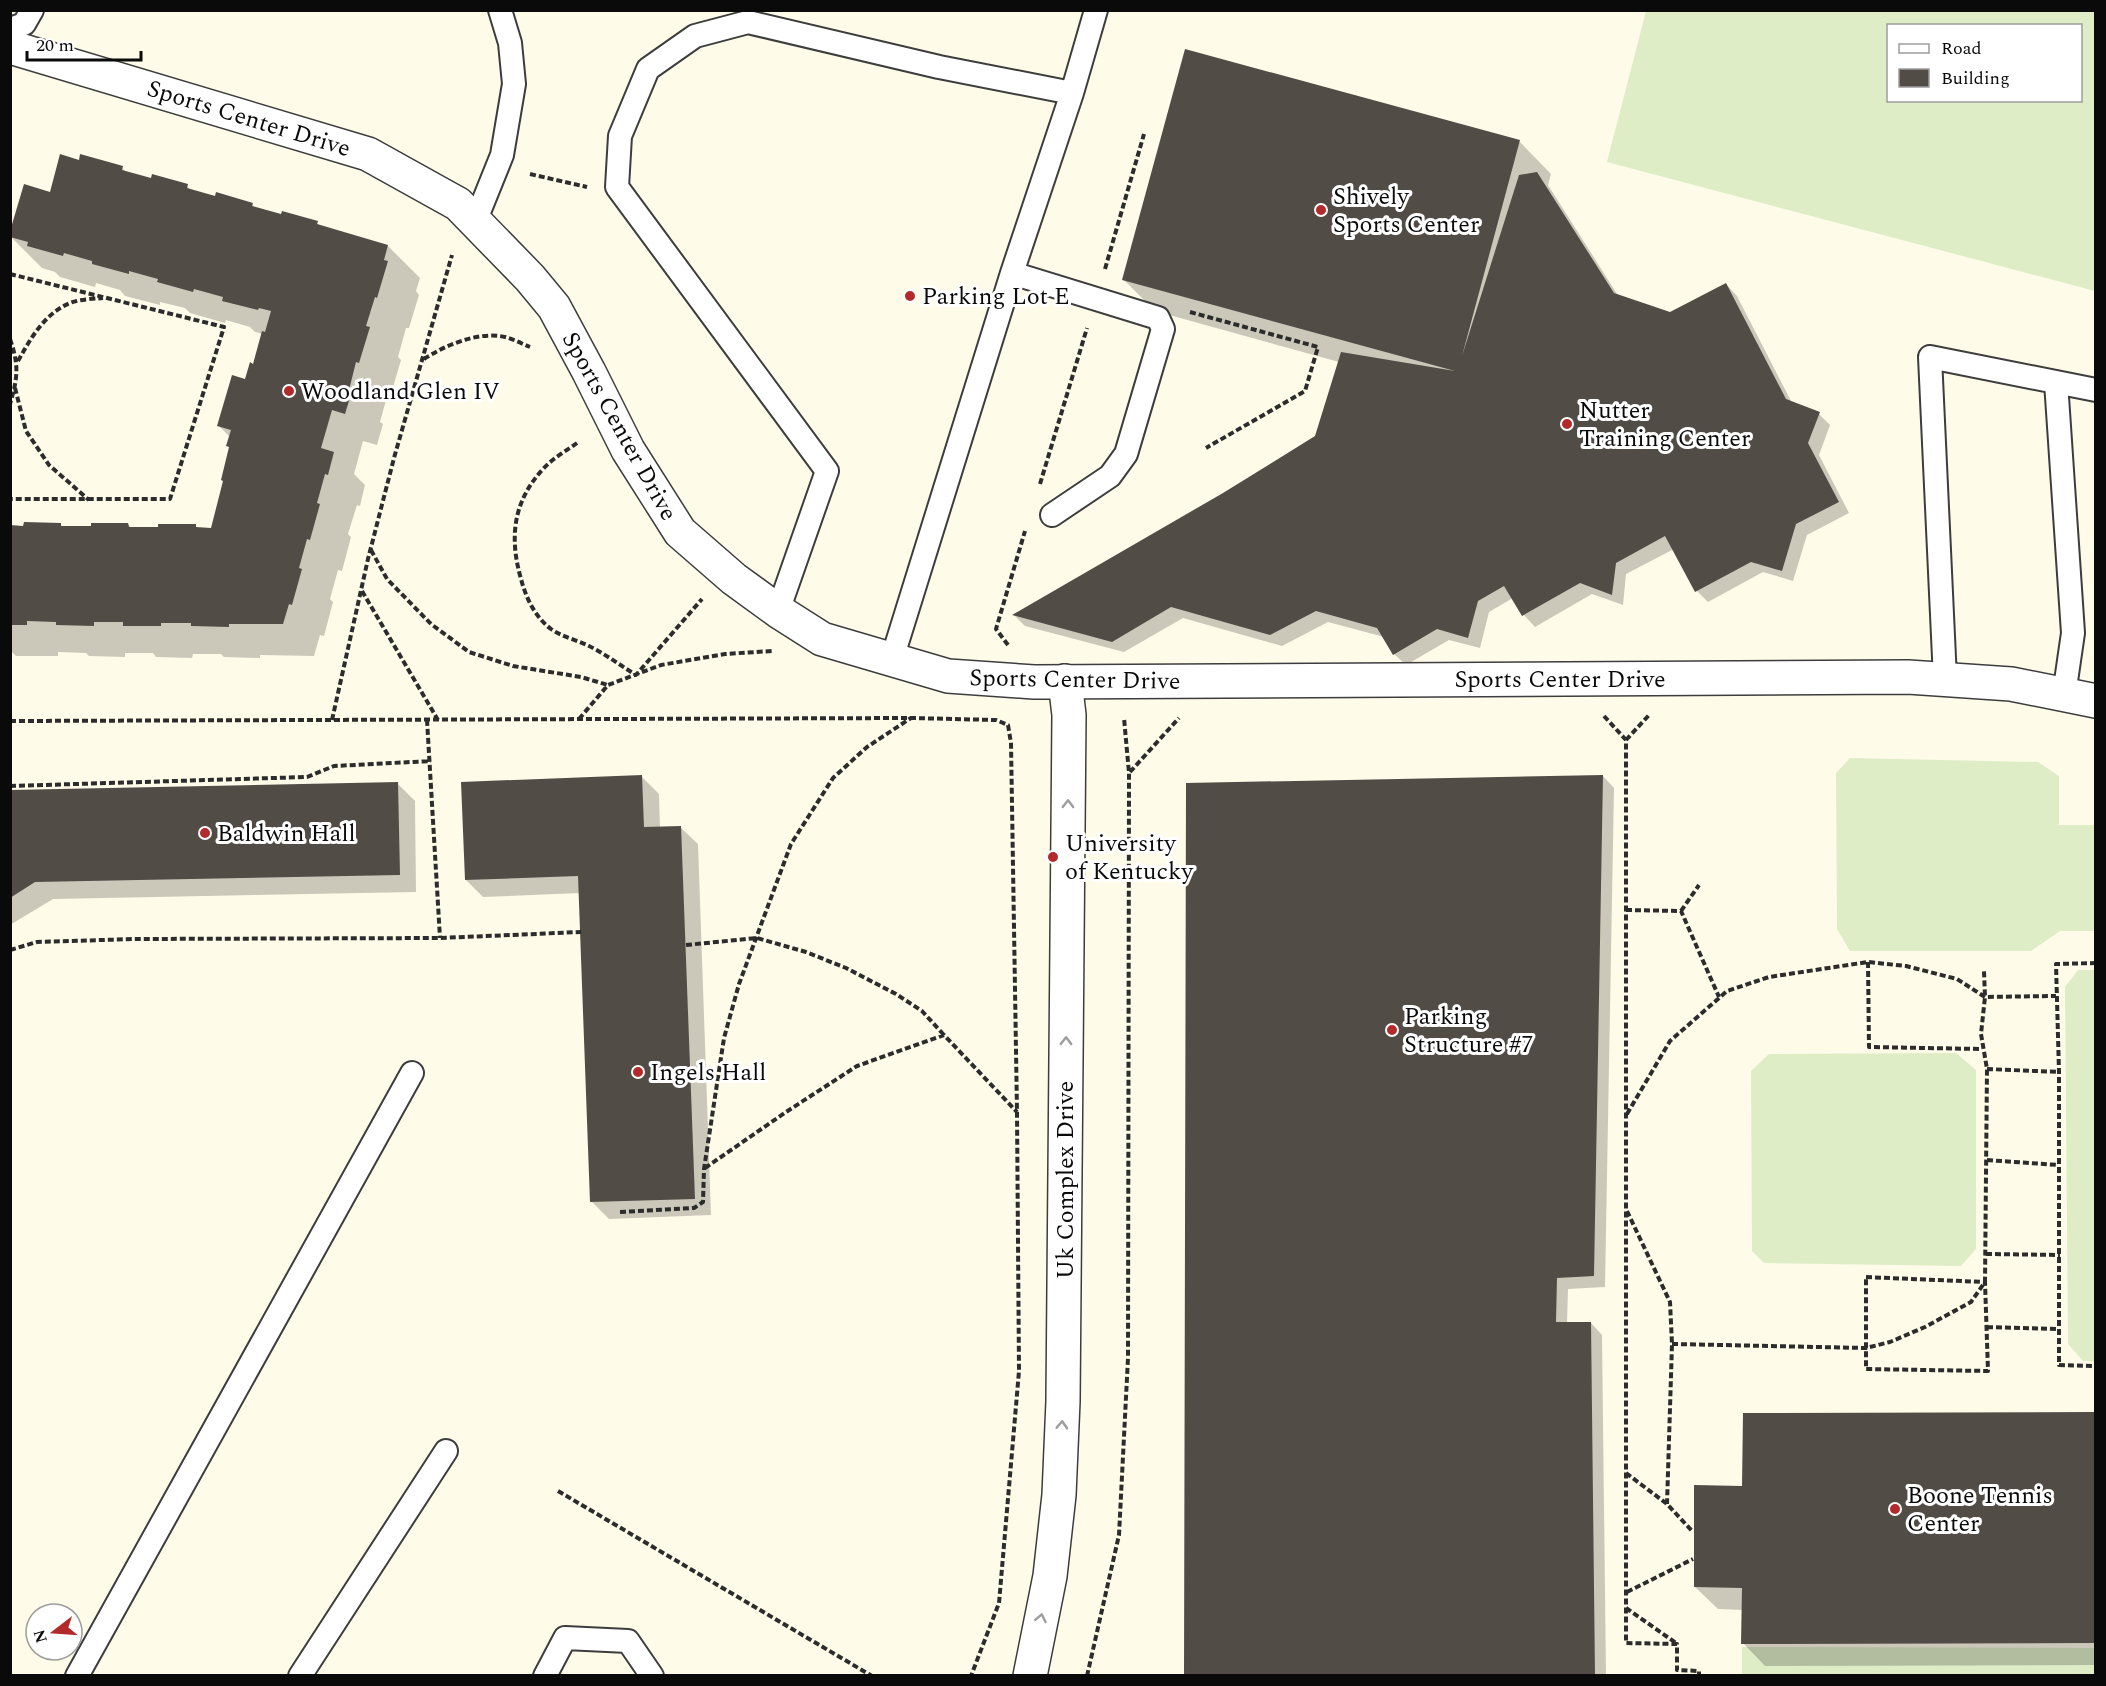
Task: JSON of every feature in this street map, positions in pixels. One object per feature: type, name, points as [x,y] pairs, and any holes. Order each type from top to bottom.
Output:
[{"type":"street","name":"Sports Center Drive","points":[[10,47],[368,154],[458,204],[530,278],[554,307],[590,372],[628,450],[680,532],[734,579],[822,639],[948,676],[1034,682],[1908,676],[2011,684],[2080,698]]},
{"type":"street","name":"Uk Complex Drive","points":[[1030,1676],[1050,1576],[1059,1495],[1063,1401],[1069,726],[1065,681]]},
{"type":"lane","points":[[10,29],[24,24],[32,10]]},
{"type":"lane","points":[[475,222],[502,155],[514,84],[510,43],[500,10]]},
{"type":"lane","points":[[892,659],[1012,273],[1072,93],[1096,10]]},
{"type":"lane","points":[[778,611],[827,471],[617,187],[620,136],[648,69],[694,36],[748,22],[939,67],[1072,93]]},
{"type":"lane","points":[[1012,273],[1158,318],[1163,329],[1126,454],[1110,477],[1052,515]]},
{"type":"lane","points":[[1945,679],[1930,357],[2096,390]]},
{"type":"lane","points":[[2056,382],[2073,633],[2080,698]]},
{"type":"lane","points":[[77,1676],[412,1074]]},
{"type":"lane","points":[[300,1676],[446,1451]]},
{"type":"lane","points":[[545,1676],[565,1638],[628,1641],[652,1676]]},
{"type":"path","points":[[1037,492],[1144,134]]},
{"type":"path","points":[[530,174],[582,187]]},
{"type":"path","points":[[332,720],[361,590],[394,459],[452,255]]},
{"type":"path","points":[[10,274],[224,327],[170,499],[10,499]]},
{"type":"path","points":[[10,404],[15,388],[18,361],[40,325],[70,303],[106,298]]},
{"type":"path","points":[[1186,311],[1318,347],[1305,391],[1206,448]]},
{"type":"path","points":[[422,360],[447,347],[488,336],[512,339],[530,347]]},
{"type":"path","points":[[10,339],[18,361]]},
{"type":"path","points":[[15,388],[26,431],[49,465],[90,500]]},
{"type":"path","points":[[576,443],[544,467],[529,488],[518,510],[513,534],[517,564],[525,593],[536,614],[552,630],[590,647],[636,675]]},
{"type":"path","points":[[996,628],[1027,526]]},
{"type":"path","points":[[371,550],[387,579],[431,624],[469,651],[513,666],[581,677],[608,685]]},
{"type":"path","points":[[361,590],[438,720]]},
{"type":"path","points":[[636,675],[703,598]]},
{"type":"path","points":[[579,719],[608,685],[661,665],[725,654],[772,651]]},
{"type":"path","points":[[1626,740],[1656,708]]},
{"type":"path","points":[[1598,709],[1626,740],[1626,1643],[1677,1644]]},
{"type":"path","points":[[1129,773],[1182,715]]},
{"type":"path","points":[[10,722],[911,718],[996,720],[1008,725],[1011,743],[1017,1112],[1018,1382],[999,1604],[971,1676]]},
{"type":"path","points":[[620,1212],[694,1208],[703,1202],[704,1169],[724,1038],[739,984],[791,844],[833,778],[867,747],[911,718]]},
{"type":"path","points":[[1087,1676],[1119,1535],[1128,1358],[1129,773],[1124,718]]},
{"type":"path","points":[[428,720],[440,938]]},
{"type":"path","points":[[10,786],[307,777],[334,766],[431,761]]},
{"type":"path","points":[[1681,911],[1699,885]]},
{"type":"path","points":[[1626,910],[1681,911]]},
{"type":"path","points":[[1681,911],[1719,998]]},
{"type":"path","points":[[10,950],[37,942],[440,938],[581,932]]},
{"type":"path","points":[[686,945],[757,938],[806,952],[846,968],[922,1011],[1017,1112]]},
{"type":"path","points":[[1626,1115],[1670,1041],[1726,991],[1769,977],[1868,962],[1906,966],[1957,978],[1985,997],[2056,996]]},
{"type":"path","points":[[1868,962],[1869,1047],[1982,1050]]},
{"type":"path","points":[[2096,963],[2056,964],[2059,1072],[2059,1365],[2096,1366]]},
{"type":"path","points":[[1984,971],[1985,997],[1981,1034],[1987,1069],[1985,1282],[1988,1371],[1866,1369],[1866,1277],[1985,1282]]},
{"type":"path","points":[[704,1169],[857,1066],[944,1035]]},
{"type":"path","points":[[1987,1069],[2059,1072]]},
{"type":"path","points":[[1987,1160],[2058,1166]]},
{"type":"path","points":[[1626,1210],[1670,1302],[1672,1344],[1667,1504]]},
{"type":"path","points":[[1986,1254],[2060,1255]]},
{"type":"path","points":[[1672,1344],[1866,1348],[1890,1342],[1925,1327],[1971,1302],[1985,1282]]},
{"type":"path","points":[[1987,1327],[2058,1329]]},
{"type":"path","points":[[1626,1473],[1667,1504],[1694,1532]]},
{"type":"path","points":[[558,1491],[872,1676]]},
{"type":"path","points":[[1627,1592],[1693,1559]]},
{"type":"path","points":[[1626,1608],[1677,1644]]},
{"type":"path","points":[[1677,1644],[1677,1670],[1699,1671],[1699,1676]]},
{"type":"green space","points":[[1646,11],[2095,11],[2095,291],[1607,162]]},
{"type":"green space","points":[[1850,758],[2038,762],[2059,776],[2059,825],[2095,825],[2095,931],[2060,931],[2031,951],[1850,951],[1837,929],[1836,773]]},
{"type":"green space","points":[[2078,970],[2096,970],[2095,1361],[2083,1361],[2068,1344],[2065,987]]},
{"type":"green space","points":[[1956,1053],[1976,1070],[1976,1249],[1961,1266],[1764,1263],[1752,1251],[1751,1071],[1769,1054]]},
{"type":"green space","points":[[1742,1647],[2095,1648],[2095,1675],[1742,1675]]},
{"type":"building","name":"Nutter Training Center","points":[[1185,49],[1520,140],[1462,356],[1519,175],[1537,172],[1614,293],[1670,312],[1726,283],[1786,399],[1820,412],[1808,443],[1839,502],[1796,524],[1782,571],[1751,562],[1695,592],[1665,536],[1616,563],[1612,595],[1580,583],[1522,616],[1504,586],[1478,601],[1468,638],[1437,629],[1393,655],[1377,628],[1316,611],[1270,635],[1171,607],[1112,642],[1012,615],[1223,493],[1315,436],[1341,352],[1455,371],[1122,280]]},
{"type":"building","name":"Woodland Glen IV","points":[[60,154],[79,160],[80,154],[123,166],[122,170],[151,178],[152,174],[188,184],[187,188],[215,196],[216,192],[253,203],[252,206],[318,221],[317,224],[388,245],[384,260],[388,261],[366,326],[370,327],[359,363],[356,362],[349,390],[352,391],[345,414],[332,410],[321,448],[334,452],[317,503],[320,504],[310,540],[307,539],[299,568],[302,569],[292,605],[289,604],[283,624],[229,624],[229,627],[161,623],[161,626],[123,626],[123,622],[94,622],[94,626],[56,625],[56,622],[27,621],[27,625],[10,625],[10,525],[23,526],[24,522],[61,523],[61,526],[128,523],[129,527],[196,524],[196,527],[211,528],[223,481],[221,480],[229,447],[226,446],[231,430],[217,426],[232,375],[245,379],[250,362],[253,364],[262,331],[265,332],[271,311],[222,301],[223,297],[194,289],[193,292],[157,282],[158,279],[92,264],[92,261],[64,253],[63,256],[27,246],[28,242],[10,237],[24,184],[50,192]]},
{"type":"building","name":"Ingels Hall","points":[[642,775],[644,827],[681,826],[695,1199],[590,1202],[578,876],[465,880],[461,782]]},
{"type":"building","name":"Parking Structure #7","points":[[1603,775],[1594,1276],[1557,1278],[1556,1322],[1591,1322],[1595,1676],[1184,1676],[1186,783]]},
{"type":"building","name":"Baldwin Hall","points":[[398,782],[400,875],[35,882],[10,898],[10,790]]},
{"type":"building","name":"Boone Tennis Center","points":[[2096,1412],[2096,1643],[1741,1644],[1742,1588],[1694,1587],[1694,1485],[1742,1486],[1743,1413]]},
{"type":"place","name":"Shively Sports Center","points":[[1321,210]]},
{"type":"place","name":"Parking Lot E","points":[[910,296]]},
{"type":"place","name":"Woodland Glen IV","points":[[289,391]]},
{"type":"place","name":"Nutter Training Center","points":[[1567,424]]},
{"type":"place","name":"Baldwin Hall","points":[[205,833]]},
{"type":"place","name":"University of Kentucky","points":[[1053,857]]},
{"type":"place","name":"Parking Structure #7","points":[[1392,1030]]},
{"type":"place","name":"Ingels Hall","points":[[638,1072]]},
{"type":"place","name":"Boone Tennis Center","points":[[1895,1509]]}]
